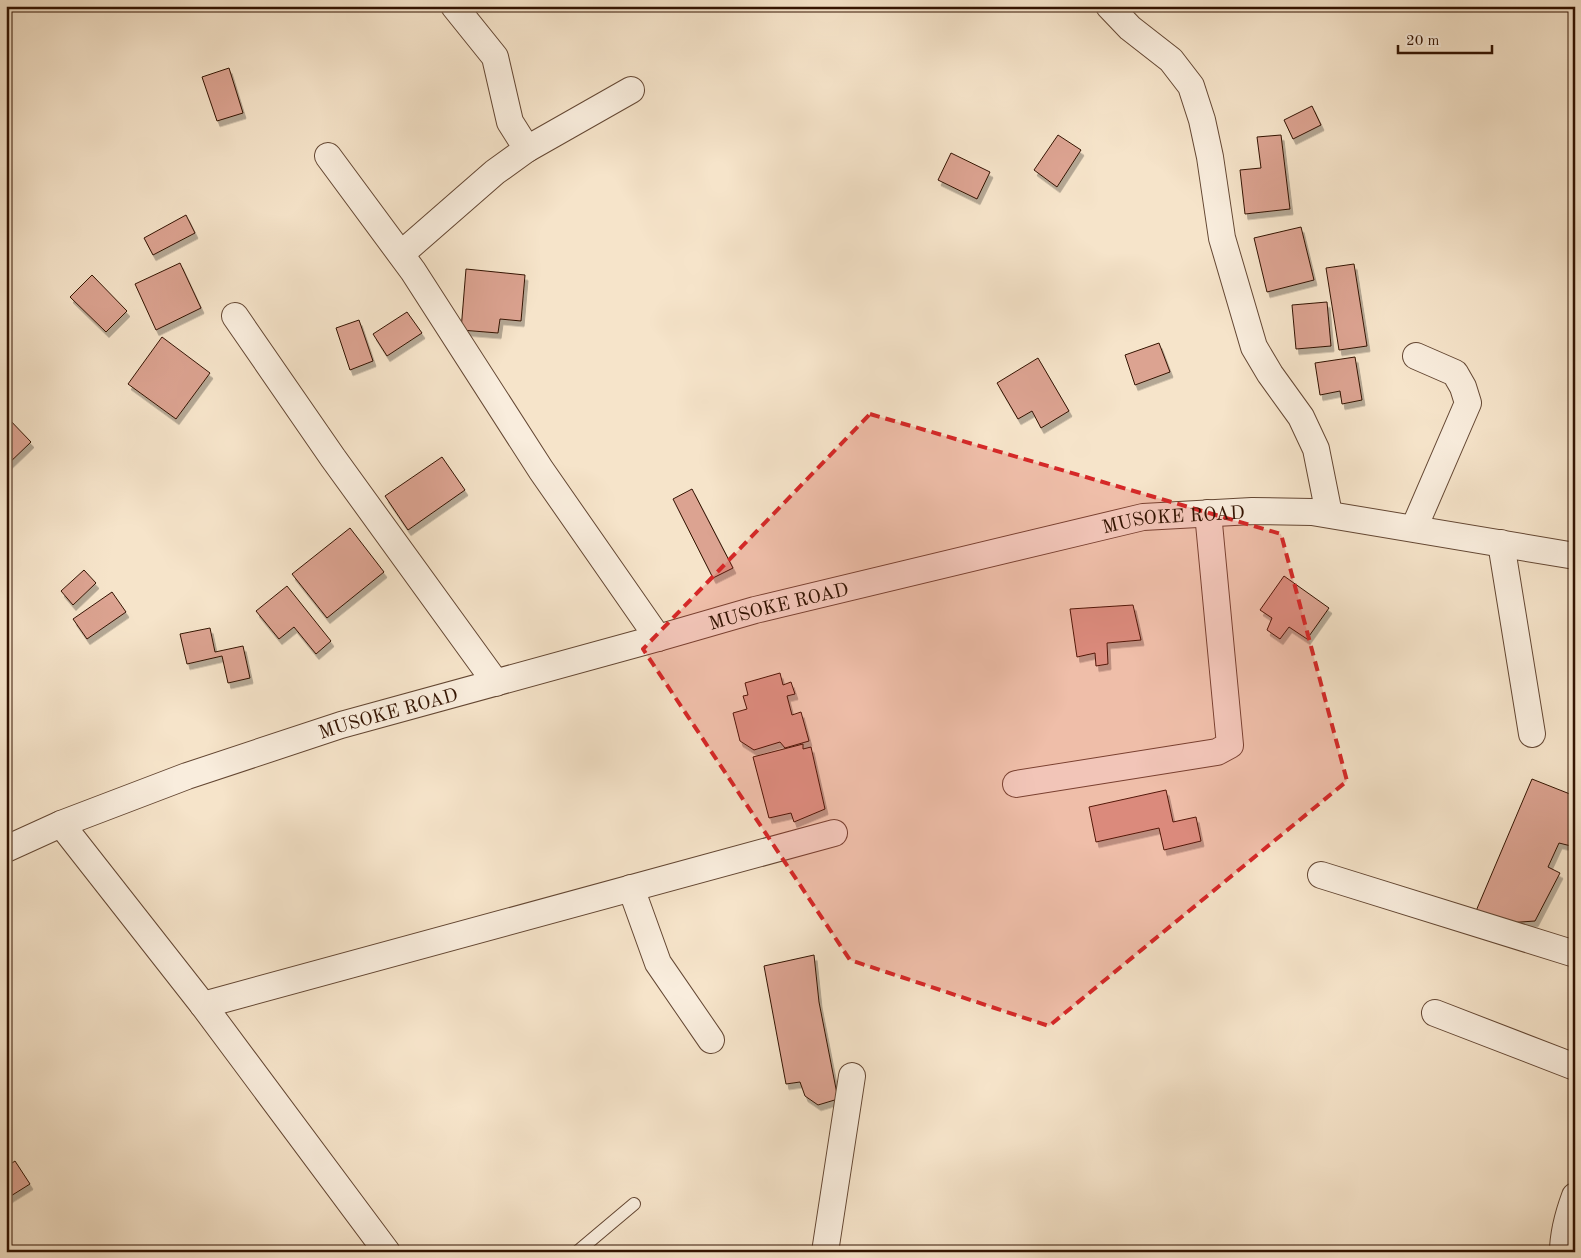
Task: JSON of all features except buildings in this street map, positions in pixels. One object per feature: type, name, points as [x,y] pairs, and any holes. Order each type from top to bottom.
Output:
[{"type":"street","points":[[454,6],[495,57],[510,122],[527,149]]},
{"type":"street","points":[[1109,6],[1130,28],[1171,60],[1191,86],[1202,120],[1208,148],[1222,238],[1254,347],[1270,374],[1301,417],[1316,449],[1329,514]]},
{"type":"street","points":[[401,254],[495,172],[527,149],[631,90]]},
{"type":"street","points":[[328,156],[401,254],[541,470],[658,638]]},
{"type":"street","points":[[234,316],[339,466],[496,682]]},
{"type":"street","points":[[1414,528],[1468,403],[1463,387],[1455,373],[1416,356]]},
{"type":"street","name":"MUSOKE ROAD","points":[[6,849],[61,824],[186,776],[341,725],[756,610],[1143,517],[1252,510],[1312,512],[1575,556]]},
{"type":"street","points":[[1016,784],[1217,752],[1230,745],[1208,513]]},
{"type":"street","points":[[1501,543],[1532,734]]},
{"type":"street","points":[[61,824],[204,1005],[387,1252]]},
{"type":"street","points":[[204,1005],[834,834]]},
{"type":"street","points":[[1321,874],[1575,954]]},
{"type":"street","points":[[631,888],[658,963],[711,1040]]},
{"type":"street","points":[[1436,1013],[1575,1067]]},
{"type":"street","points":[[824,1252],[852,1076]]},
{"type":"street","points":[[1564,1252],[1568,1216],[1575,1196]]},
{"type":"lane","points":[[578,1252],[634,1204]]},
{"type":"highlighted area","points":[[870,414],[1281,534],[1347,781],[1049,1026],[850,960],[643,649]]}]
